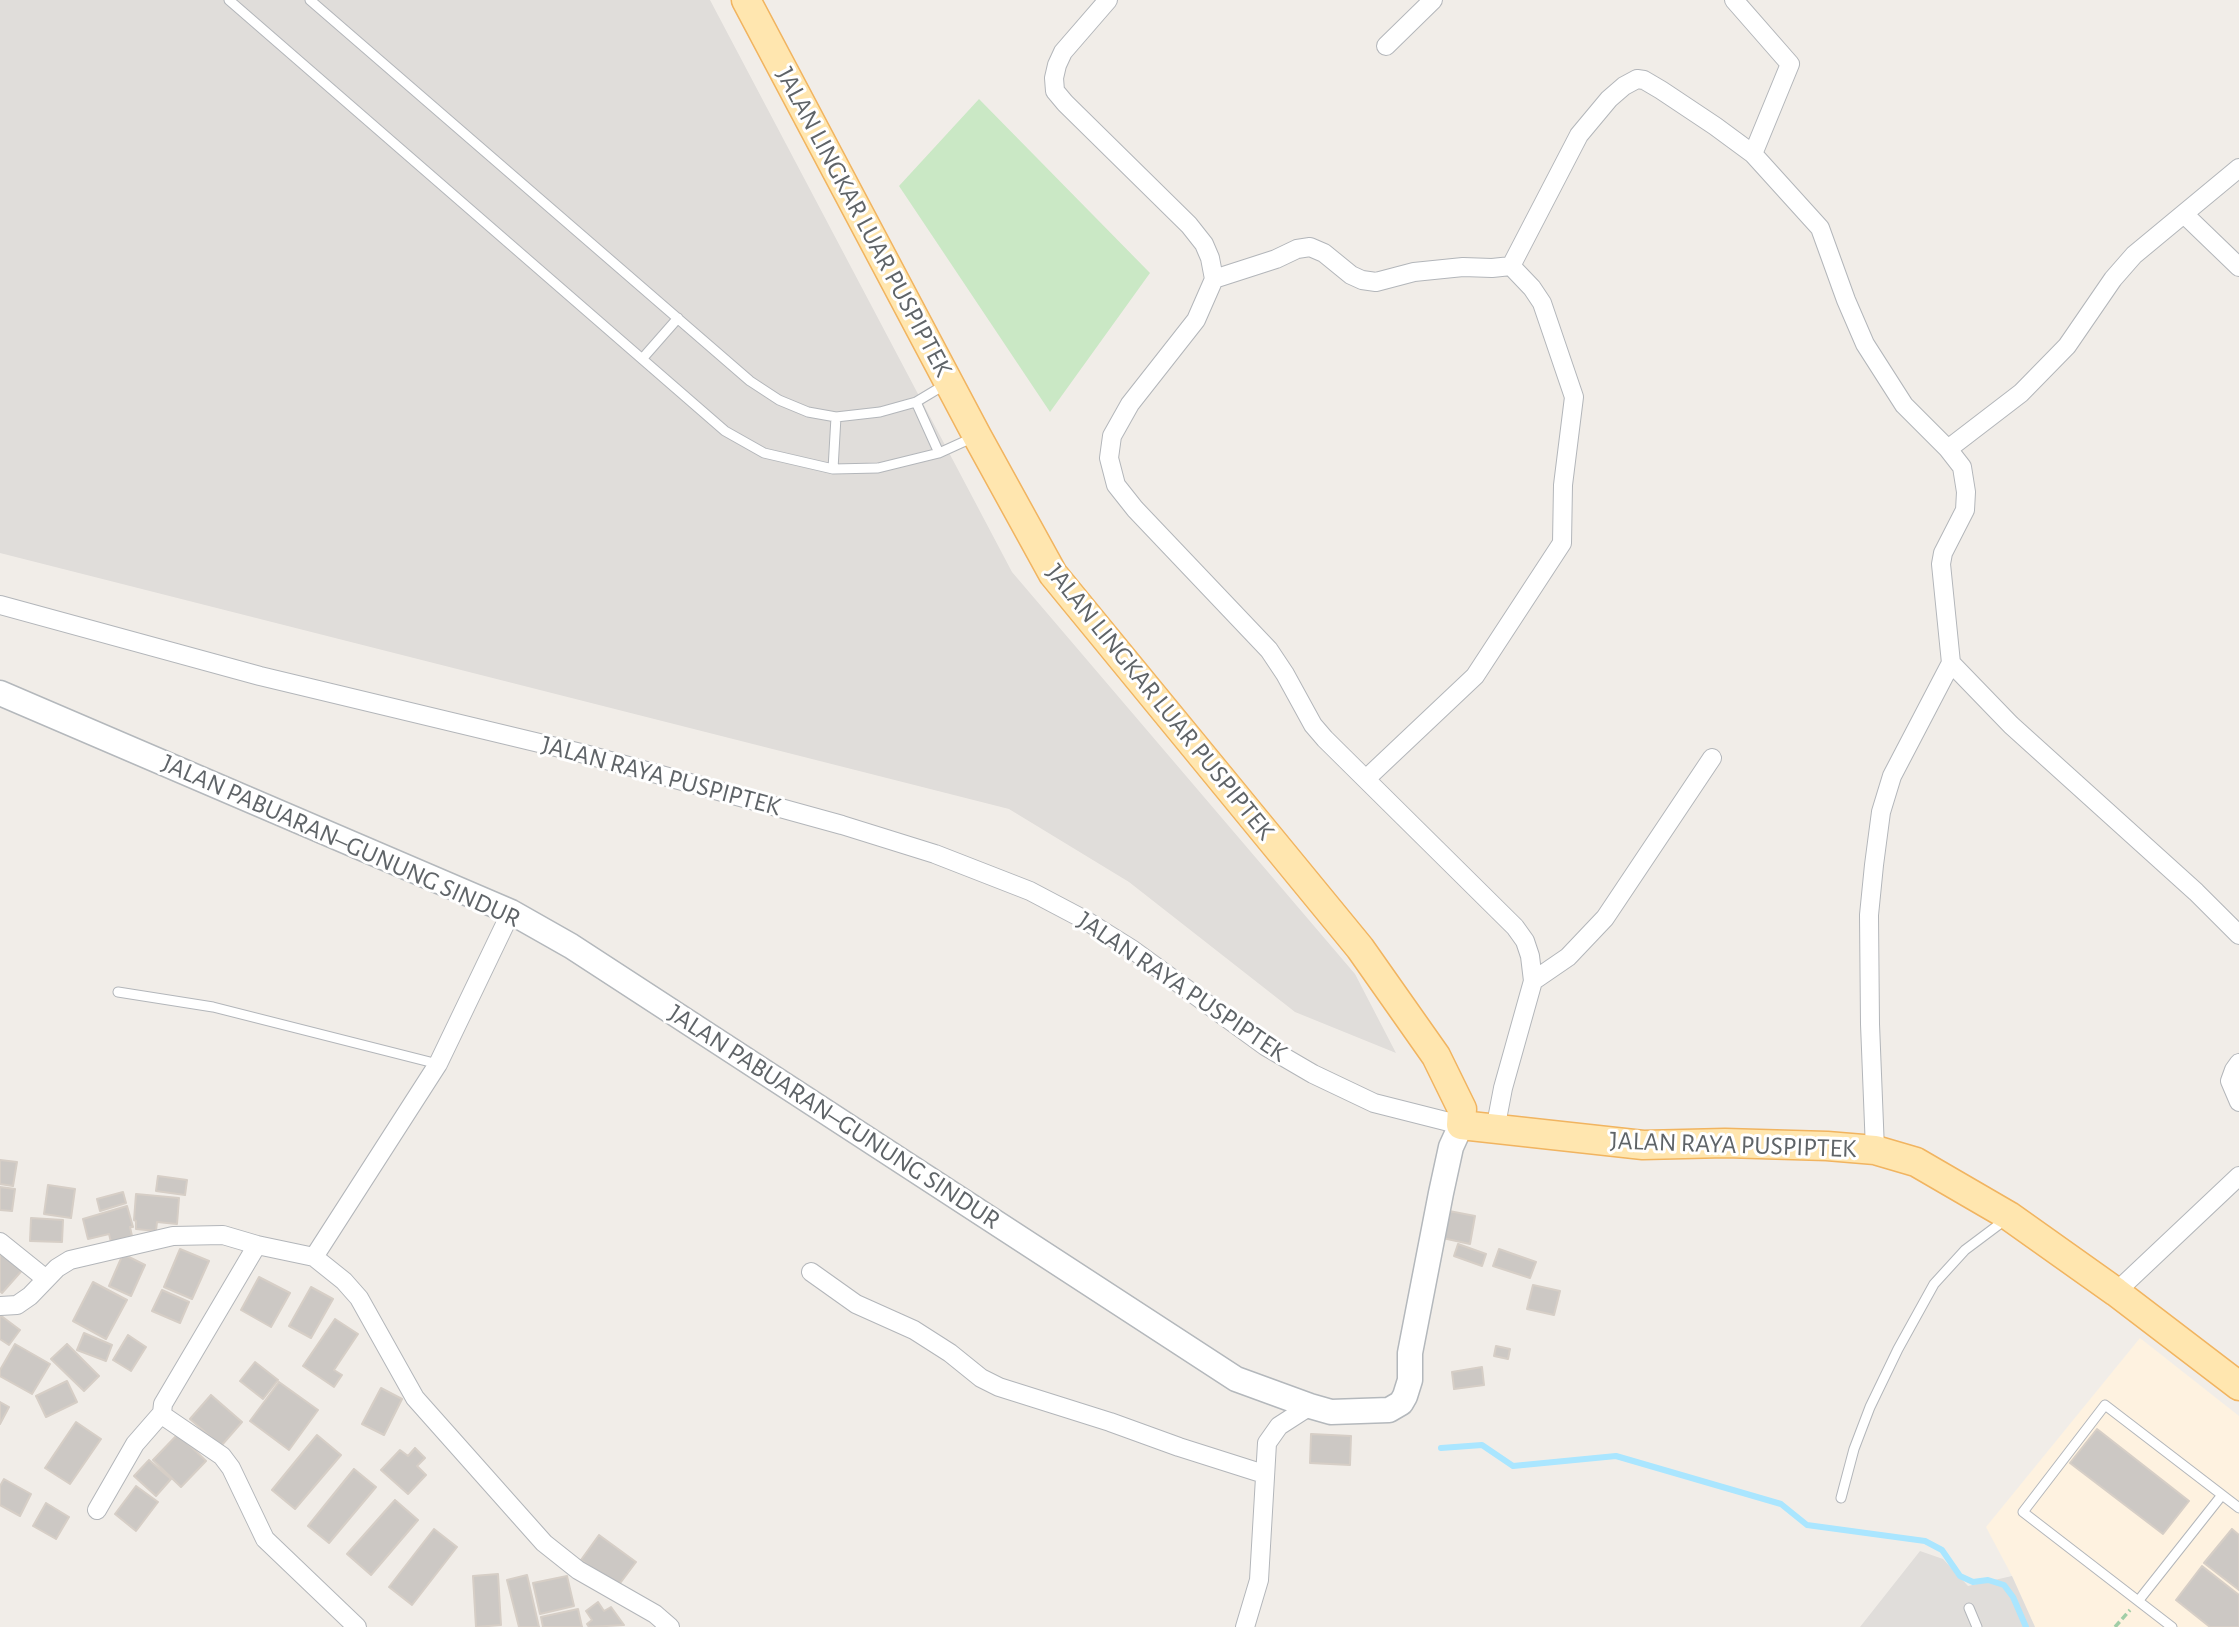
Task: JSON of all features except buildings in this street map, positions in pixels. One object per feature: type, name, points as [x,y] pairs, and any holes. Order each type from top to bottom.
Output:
[{"type":"main road","name":"JALAN LINGKAR LUAR PUSPIPTEK","points":[[746,0],[1053,574],[1368,959],[1436,1056],[1462,1109],[1461,1125]]},
{"type":"main road","name":"JALAN RAYA PUSPIPTEK","points":[[1461,1125],[1643,1145],[1738,1143],[1827,1146],[1875,1150],[1916,1162],[2009,1216],[2116,1292],[2239,1385]]},
{"type":"street","points":[[1108,0],[1063,52],[1054,78],[1055,91],[1189,225],[1204,244],[1214,279],[1196,320],[1130,404],[1112,436],[1109,458],[1116,485],[1135,509],[1269,650],[1313,725],[1325,739],[1515,927],[1528,948],[1533,981],[1503,1088],[1495,1130]]},
{"type":"street","points":[[1386,46],[1433,0]]},
{"type":"street","points":[[1734,0],[1790,64],[1753,154]]},
{"type":"street","points":[[1511,266],[1578,135],[1609,99],[1632,81],[1644,80],[1753,154],[1820,228],[1865,344],[1903,405],[1948,449],[1962,467],[1966,492],[1965,510],[1943,553],[1941,564],[1951,663],[1892,776],[1881,812],[1870,915],[1870,1024],[1875,1150]]},
{"type":"street","points":[[1948,449],[2021,393],[2050,365],[2067,346],[2113,278],[2134,256],[2239,168]]},
{"type":"street","points":[[2184,214],[2239,267]]},
{"type":"street","points":[[1214,279],[1276,259],[1297,249],[1310,247],[1324,253],[1352,275],[1376,282],[1413,272],[1511,266]]},
{"type":"street","points":[[1367,778],[1475,676],[1562,543],[1563,485],[1574,397],[1542,303],[1511,266]]},
{"type":"street","name":"JALAN RAYA PUSPIPTEK","points":[[0,605],[260,676],[581,753],[935,853],[1030,891],[1085,920],[1133,950],[1265,1046],[1313,1074],[1374,1103],[1461,1125]]},
{"type":"street","points":[[1951,663],[2011,724],[2196,892],[2239,935]]},
{"type":"street","name":"JALAN PABUARAN–GUNUNG SINDUR","points":[[0,693],[511,912],[582,953],[1236,1379],[1331,1412],[1389,1410],[1401,1403],[1405,1396],[1410,1380],[1410,1353],[1441,1193],[1451,1147],[1461,1125]]},
{"type":"street","points":[[1533,981],[1567,957],[1605,918],[1712,758]]},
{"type":"street","points":[[314,1257],[438,1064],[511,912]]},
{"type":"street","points":[[2239,1063],[2231,1081],[2239,1102]]},
{"type":"street","points":[[2116,1292],[2239,1176]]},
{"type":"street","points":[[0,1306],[17,1305],[70,1260],[79,1256],[173,1236],[223,1235],[314,1257],[344,1281],[359,1298],[415,1398],[544,1543],[578,1570],[655,1614],[670,1627]]},
{"type":"street","points":[[0,1242],[46,1279]]},
{"type":"street","points":[[97,1510],[135,1444],[162,1413],[163,1404],[257,1245]]},
{"type":"street","points":[[811,1272],[856,1304],[914,1330],[950,1353],[981,1378],[999,1387],[1264,1474]]},
{"type":"street","points":[[1245,1627],[1259,1580],[1264,1474],[1269,1437],[1279,1426],[1310,1405]]},
{"type":"street","points":[[162,1413],[222,1456],[231,1468],[265,1539],[357,1627]]},
{"type":"lane","points":[[229,0],[725,431],[764,453],[833,469],[878,468],[939,453],[977,436]]},
{"type":"lane","points":[[310,0],[750,381],[779,400],[808,412],[836,417],[880,412],[916,402],[949,382]]},
{"type":"lane","points":[[642,359],[678,318]]},
{"type":"lane","points":[[916,402],[939,453]]},
{"type":"lane","points":[[833,469],[836,417]]},
{"type":"lane","points":[[118,992],[237,1012],[438,1064]]},
{"type":"lane","points":[[1841,1498],[1854,1449],[1870,1407],[1934,1284],[1965,1250],[2009,1216]]},
{"type":"lane","points":[[2172,1627],[2023,1512],[2105,1405],[2239,1508]]},
{"type":"lane","points":[[2139,1600],[2222,1495]]},
{"type":"lane","points":[[1969,1608],[1978,1627]]},
{"type":"shaded area","points":[[0,0],[710,0],[1012,572],[1355,974],[1396,1053],[1295,1012],[1129,882],[1009,809],[0,553]]},
{"type":"shaded area","points":[[2140,1338],[2239,1416],[2239,1627],[2035,1627],[1986,1527]]},
{"type":"shaded area","points":[[1920,1551],[1943,1559],[1968,1586],[2012,1576],[2035,1627],[1860,1627]]},
{"type":"green space","points":[[979,99],[1150,273],[1050,412],[899,186]]},
{"type":"waterway","points":[[1441,1448],[1482,1445],[1513,1466],[1616,1456],[1781,1504],[1807,1525],[1925,1541],[1942,1550],[1960,1576],[1973,1582],[1988,1580],[2004,1585],[2013,1597],[2026,1627]]}]
